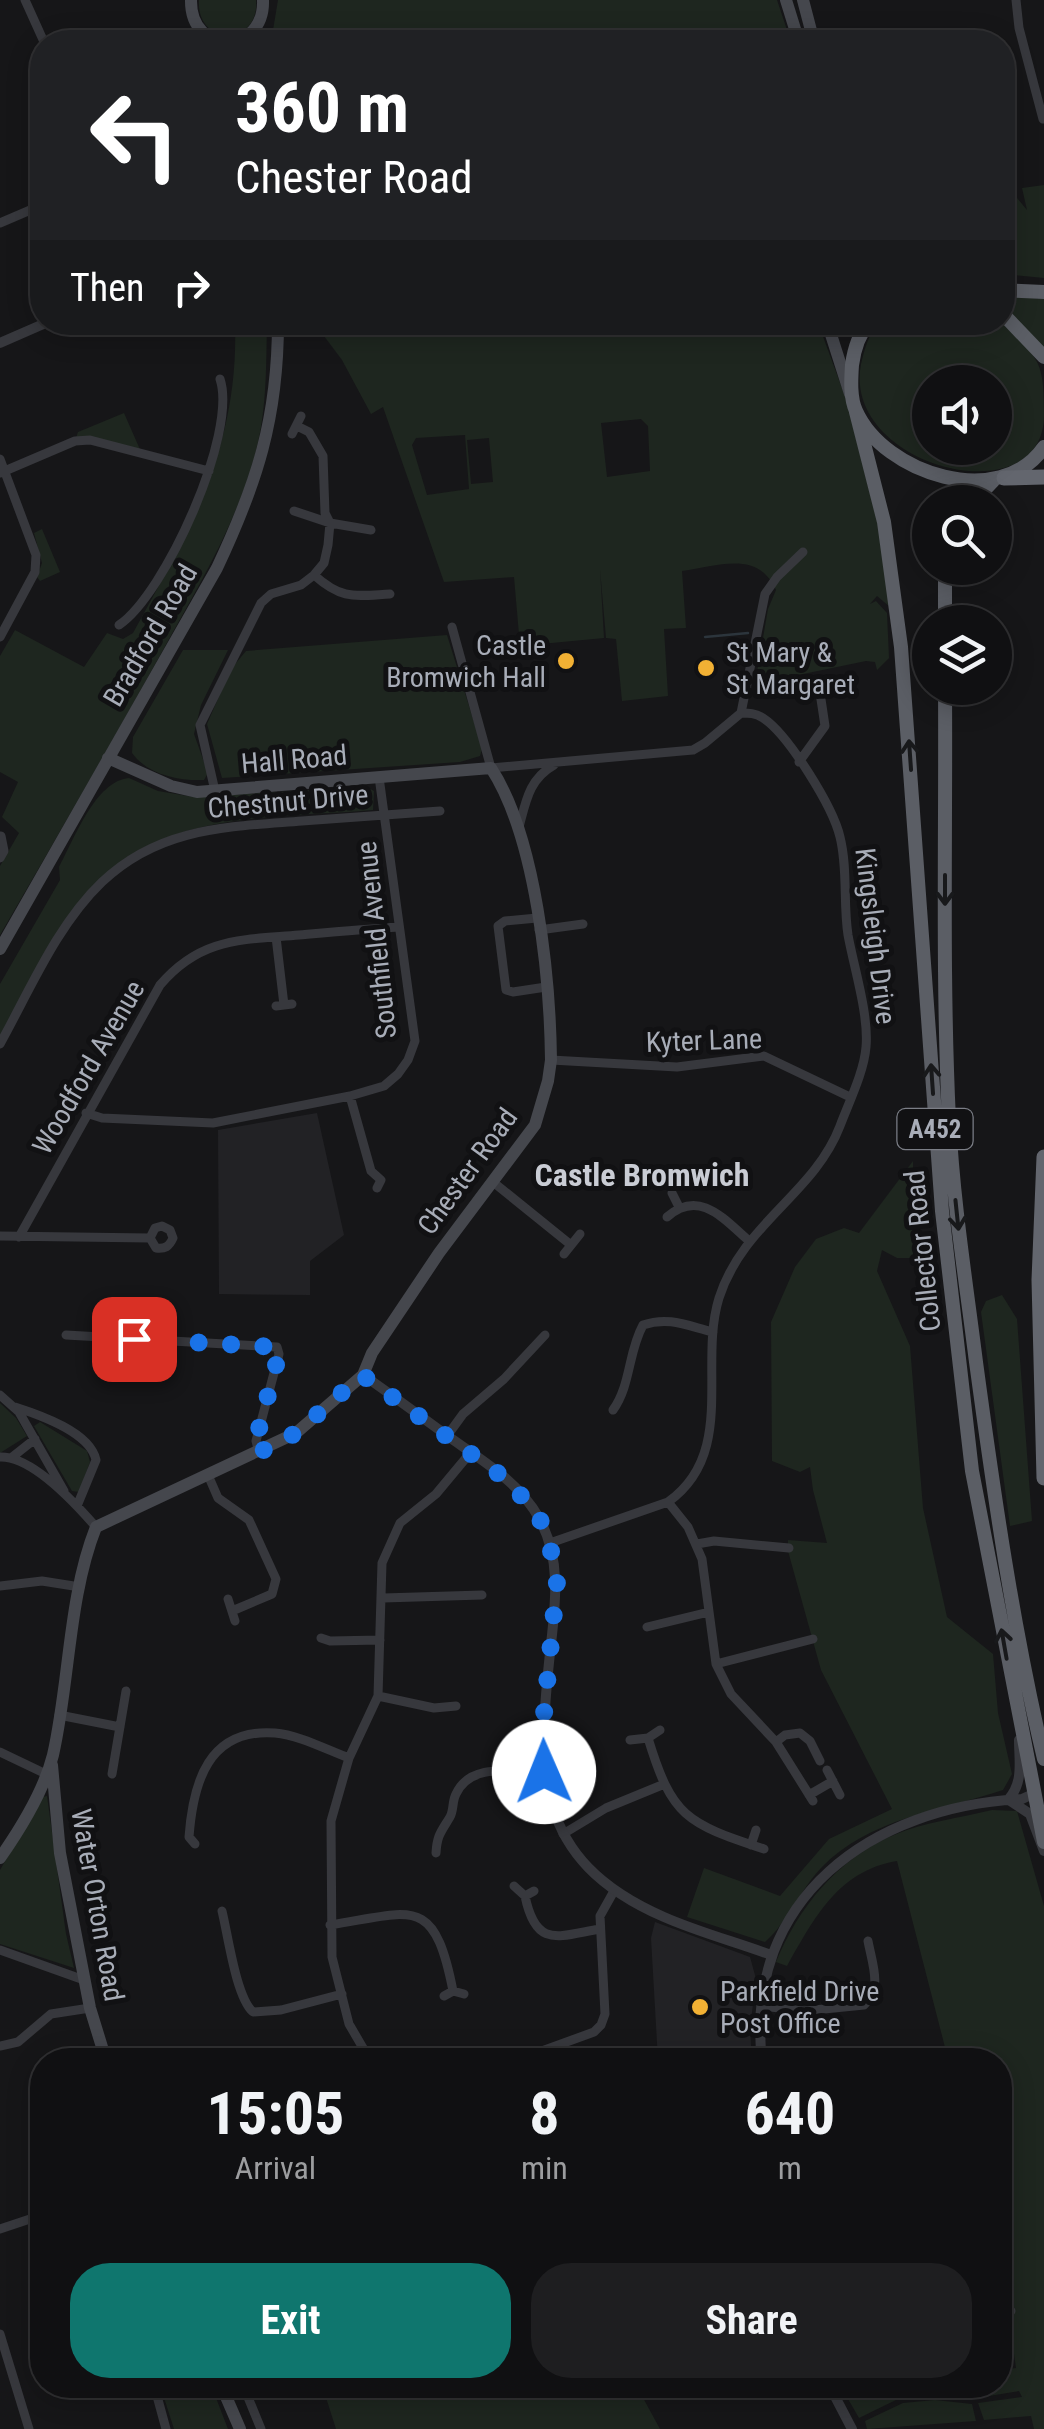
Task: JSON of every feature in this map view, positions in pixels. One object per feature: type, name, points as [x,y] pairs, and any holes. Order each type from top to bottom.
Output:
[{"type":"highway","points":[[1015,291],[1044,292]]},
{"type":"highway","points":[[1015,326],[1044,357]]},
{"type":"highway","name":"Collector Road","points":[[863,335],[854,354],[854,407],[884,522],[894,580],[944,1230],[972,1471],[1044,1842]]},
{"type":"highway","points":[[854,407],[880,443],[950,479],[1044,477]]},
{"type":"highway","points":[[991,485],[1027,466],[1044,447]]},
{"type":"highway","name":"Collector Road","points":[[945,705],[944,976],[956,1210],[989,1457],[1026,1683],[1044,1758]]},
{"type":"highway","points":[[1044,1157],[1039,1280],[1044,1478]]},
{"type":"highway","points":[[1026,1683],[1024,1710],[1039,1778],[1033,1794]]},
{"type":"main road","points":[[188,0],[193,19],[203,30]]},
{"type":"main road","points":[[258,30],[263,0]]},
{"type":"main road","points":[[786,0],[795,30]]},
{"type":"main road","points":[[803,0],[811,30]]},
{"type":"main road","points":[[253,30],[258,25]]},
{"type":"main road","name":"Bradford Road","points":[[0,949],[217,568],[242,516],[275,400],[278,335]]},
{"type":"main road","points":[[830,335],[854,407]]},
{"type":"main road","name":"Hall Road","points":[[108,758],[171,786],[197,792],[492,768]]},
{"type":"main road","name":"Chester Road","points":[[96,1527],[296,1433],[362,1375],[439,1253],[535,1125],[550,1060],[546,987],[519,827],[505,789],[492,768]]},
{"type":"main road","points":[[0,1858],[18,1832],[52,1758],[80,1587],[96,1527]]},
{"type":"main road","name":"Water Orton Road","points":[[52,1758],[60,1853],[90,2008],[102,2048]]},
{"type":"main road","points":[[227,2398],[240,2429]]},
{"type":"street","points":[[25,0],[39,30]]},
{"type":"street","points":[[1016,0],[1019,28],[1042,119]]},
{"type":"street","points":[[0,223],[30,210]]},
{"type":"street","points":[[0,343],[30,330]]},
{"type":"street","points":[[120,625],[142,604],[179,539],[209,470],[224,413],[225,394],[220,380]]},
{"type":"street","points":[[215,790],[202,740],[203,716],[261,603],[272,594],[301,585],[324,563],[330,523],[325,513],[324,456],[309,432],[296,426]]},
{"type":"street","points":[[2,472],[75,442],[90,440],[209,470]]},
{"type":"street","points":[[0,458],[36,555],[35,572],[0,637]]},
{"type":"street","points":[[294,511],[330,523],[371,530]]},
{"type":"street","points":[[452,627],[492,768],[693,750],[726,729],[741,713],[766,594],[803,552]]},
{"type":"street","points":[[314,574],[344,596],[390,594]]},
{"type":"street","points":[[368,595],[369,607]]},
{"type":"street","points":[[800,762],[825,726],[819,686]]},
{"type":"street","name":"Kingsleigh Drive","points":[[550,1544],[668,1502],[682,1493],[697,1472],[711,1432],[713,1332],[719,1298],[734,1261],[748,1240],[824,1157],[839,1130],[866,1052],[843,906],[841,839],[834,818],[800,762],[764,719],[741,713]]},
{"type":"street","points":[[519,827],[532,784],[540,773],[556,764]]},
{"type":"street","name":"Southfield Avenue","points":[[86,1113],[102,1118],[213,1123],[350,1096],[384,1086],[398,1074],[414,1041],[380,776]]},
{"type":"street","name":"Chestnut Drive","points":[[0,1044],[68,922],[100,884],[127,861],[158,844],[210,828],[440,811]]},
{"type":"street","points":[[0,858],[4,851],[1,836]]},
{"type":"street","points":[[546,987],[506,990],[498,926],[505,921],[583,924]]},
{"type":"street","name":"Woodford Avenue","points":[[19,1236],[160,985],[190,956],[220,943],[400,926]]},
{"type":"street","points":[[276,937],[284,1005]]},
{"type":"street","name":"Kyter Lane","points":[[550,1060],[677,1067],[764,1056],[850,1098]]},
{"type":"street","points":[[350,1096],[370,1171],[381,1180],[377,1188]]},
{"type":"street","points":[[493,1182],[568,1249],[580,1234]]},
{"type":"street","points":[[672,1193],[679,1207]]},
{"type":"street","points":[[667,1217],[679,1207],[694,1204],[708,1208],[748,1240]]},
{"type":"street","points":[[0,1236],[150,1238]]},
{"type":"street","points":[[613,1410],[622,1398],[635,1340],[643,1325],[673,1320],[713,1332]]},
{"type":"street","points":[[66,1335],[277,1347],[279,1354],[256,1440],[258,1453]]},
{"type":"street","points":[[448,1436],[463,1414],[504,1379],[545,1335]]},
{"type":"street","points":[[362,1375],[506,1478],[528,1500],[550,1544],[557,1582],[544,1714],[544,1772],[548,1797],[563,1834],[586,1866],[614,1891],[663,1917],[771,1955]]},
{"type":"street","points":[[0,1395],[15,1407],[68,1429],[95,1452],[96,1460],[77,1506]]},
{"type":"street","points":[[15,1407],[66,1494],[96,1527]]},
{"type":"street","points":[[35,1440],[5,1458],[66,1494]]},
{"type":"street","points":[[363,2048],[350,2024],[332,1958],[331,1821],[349,1758],[378,1696],[382,1563],[400,1523],[436,1494],[471,1452]]},
{"type":"street","points":[[208,1475],[218,1498],[249,1520],[276,1579],[272,1594],[234,1616],[228,1599]]},
{"type":"street","points":[[668,1502],[696,1544],[707,1580],[716,1664],[731,1694],[776,1742],[811,1798],[833,1781]]},
{"type":"street","points":[[696,1544],[714,1541],[789,1548]]},
{"type":"street","points":[[0,1586],[42,1581],[80,1587]]},
{"type":"street","points":[[383,1598],[482,1595]]},
{"type":"street","points":[[467,1596],[467,1609]]},
{"type":"street","points":[[656,1609],[660,1622]]},
{"type":"street","points":[[647,1628],[708,1612]]},
{"type":"street","points":[[793,1632],[796,1644]]},
{"type":"street","points":[[716,1664],[813,1639]]},
{"type":"street","points":[[330,1653],[326,1640],[380,1640]]},
{"type":"street","points":[[112,1774],[126,1691]]},
{"type":"street","points":[[378,1696],[434,1708],[456,1706]]},
{"type":"street","points":[[59,1715],[120,1726]]},
{"type":"street","points":[[1008,1800],[1020,1779],[1018,1722]]},
{"type":"street","points":[[630,1740],[648,1738],[660,1730]]},
{"type":"street","points":[[188,1841],[197,1784],[204,1766],[227,1744],[276,1733],[349,1758]]},
{"type":"street","points":[[776,1742],[785,1735],[800,1733],[810,1741],[840,1795]]},
{"type":"street","points":[[648,1738],[662,1785],[684,1814],[764,1849]]},
{"type":"street","points":[[0,1752],[46,1774]]},
{"type":"street","points":[[436,1854],[437,1834],[450,1816],[454,1796],[463,1783],[486,1771],[544,1772]]},
{"type":"street","points":[[563,1834],[606,1808],[662,1785]]},
{"type":"street","points":[[761,2048],[762,2006],[771,1955],[805,1896],[824,1874],[859,1846],[899,1825],[1033,1794]]},
{"type":"street","points":[[1008,1800],[1030,1814],[1044,1852]]},
{"type":"street","points":[[425,1828],[437,1834]]},
{"type":"street","points":[[751,1844],[756,1830]]},
{"type":"street","points":[[514,1886],[530,1894],[537,1928],[552,1937],[600,1929]]},
{"type":"street","points":[[550,2048],[594,2032],[602,2025],[605,2014],[600,1929],[602,1908],[614,1891]]},
{"type":"street","points":[[222,1911],[242,1993],[253,2012],[262,2014],[342,1994]]},
{"type":"street","points":[[330,1924],[410,1913],[423,1918],[438,1936],[448,1994],[464,1994]]},
{"type":"street","points":[[762,2006],[804,2010],[864,2005],[874,1993],[868,1941]]},
{"type":"street","points":[[0,1950],[84,1980]]},
{"type":"street","points":[[872,1960],[884,1957]]},
{"type":"street","points":[[0,2046],[18,2042],[51,2014],[90,2008]]},
{"type":"street","points":[[0,2228],[30,2219]]},
{"type":"street","points":[[0,2334],[30,2429]]},
{"type":"street","points":[[158,2398],[166,2429]]},
{"type":"street","points":[[248,2398],[261,2429]]},
{"type":"street","points":[[835,2398],[848,2428]]},
{"type":"shaded area","points":[[199,0],[256,0],[255,15],[243,30],[213,30],[201,15]]},
{"type":"shaded area","points":[[278,0],[777,0],[787,30],[273,30]]},
{"type":"shaded area","points":[[1044,185],[1044,278],[1015,275],[1015,196],[1027,210],[1022,188]]},
{"type":"shaded area","points":[[1015,297],[1044,299],[1044,349],[1015,319]]},
{"type":"shaded area","points":[[235,335],[267,335],[261,425],[237,508],[189,604],[0,935],[0,866],[19,833],[2,817],[18,782],[0,772],[0,656],[15,630],[84,667],[107,633],[123,639],[133,633],[207,486],[229,409]]},
{"type":"shaded area","points":[[323,335],[822,335],[846,399],[885,552],[890,607],[877,596],[870,604],[876,601],[887,613],[889,658],[877,670],[875,662],[866,661],[755,684],[768,609],[776,590],[759,569],[736,564],[682,571],[686,628],[664,629],[668,696],[622,701],[616,639],[606,638],[600,569],[604,638],[520,646],[514,577],[444,582],[383,407],[371,414],[342,360]],"holes":[[[641,419],[648,426],[650,471],[607,477],[601,423]],[[465,435],[469,489],[427,495],[412,445],[416,438]],[[489,438],[493,482],[471,484],[467,440]]]},
{"type":"shaded area","points":[[871,335],[1014,335],[1032,354],[1041,372],[1044,415],[1035,447],[1013,465],[981,471],[940,465],[1012,465],[1012,365],[912,365],[912,454],[881,430],[863,400],[861,364]]},
{"type":"shaded area","points":[[124,413],[142,454],[75,441],[78,432]]},
{"type":"shaded area","points":[[42,529],[60,572],[40,581],[37,577],[42,563],[34,533]]},
{"type":"shaded area","points":[[447,635],[482,749],[480,756],[460,762],[222,778],[207,724],[231,669],[246,651]]},
{"type":"shaded area","points":[[183,650],[228,650],[201,705],[194,734],[208,773],[204,780],[165,775],[146,767],[132,753],[133,737]]},
{"type":"shaded area","points":[[129,778],[158,791],[194,797],[367,787],[374,791],[373,810],[216,824],[179,833],[144,848],[112,869],[83,898],[0,1036],[0,984],[60,880],[59,867],[87,814],[106,789]]},
{"type":"shaded area","points":[[317,1113],[344,1235],[310,1261],[310,1295],[219,1294],[218,1130]]},
{"type":"shaded area","points":[[913,1161],[913,1258],[897,1258],[882,1250],[877,1271],[910,1346],[923,1508],[947,1617],[993,1654],[998,1713],[1012,1774],[1003,1790],[906,1818],[840,1851],[821,1868],[765,1942],[687,1917],[704,1868],[780,1896],[829,1839],[892,1809],[821,1670],[788,1551],[788,1540],[827,1543],[810,1467],[800,1472],[772,1461],[771,1322],[795,1267],[816,1239],[844,1228],[859,1233]]},
{"type":"shaded area","points":[[1002,1295],[1017,1319],[1032,1521],[1010,1526],[981,1312],[986,1301]]},
{"type":"shaded area","points":[[0,1403],[27,1436],[0,1453]]},
{"type":"shaded area","points":[[40,1422],[87,1451],[90,1462],[79,1492],[72,1491],[34,1426]]},
{"type":"shaded area","points":[[47,1796],[74,1968],[0,1944],[0,1870],[42,1797]]},
{"type":"shaded area","points":[[992,1810],[1017,1811],[1044,1906],[1044,2429],[1034,2429],[1031,2416],[984,2420],[978,2403],[1022,2397],[1019,2391],[1012,2392],[1012,2368],[1016,2368],[1012,2340],[1012,2048],[945,2048],[897,1861],[876,1866],[844,1886],[819,1914],[787,1966],[776,1962],[808,1904],[838,1871],[874,1845],[930,1823]]},
{"type":"shaded area","points":[[655,1922],[750,1957],[756,1979],[751,2048],[657,2048],[651,1938]]},
{"type":"shaded area","points":[[164,2398],[216,2398],[228,2429],[174,2429]]},
{"type":"shaded area","points":[[326,2398],[643,2398],[660,2429],[336,2429]]},
{"type":"shaded area","points":[[847,2398],[900,2398],[859,2418]]},
{"type":"shaded area","points":[[935,2400],[972,2404],[976,2421],[867,2429],[865,2421],[903,2403]]},
{"type":"waterway","points":[[705,637],[748,633]]},
{"type":"place","name":"Castle Bromwich Hall","points":[[566,661]]},
{"type":"place","name":"St Mary & St Margaret","points":[[706,668]]},
{"type":"place","name":"Parkfield Drive Post Office","points":[[700,2007]]},
{"type":"district","name":"Castle Bromwich","points":[[642,1175]]},
{"type":"route","points":[[134,1339],[277,1347],[279,1354],[256,1440],[258,1453],[296,1433],[362,1375],[510,1482],[528,1500],[550,1544],[557,1582],[544,1714],[544,1772]]}]
